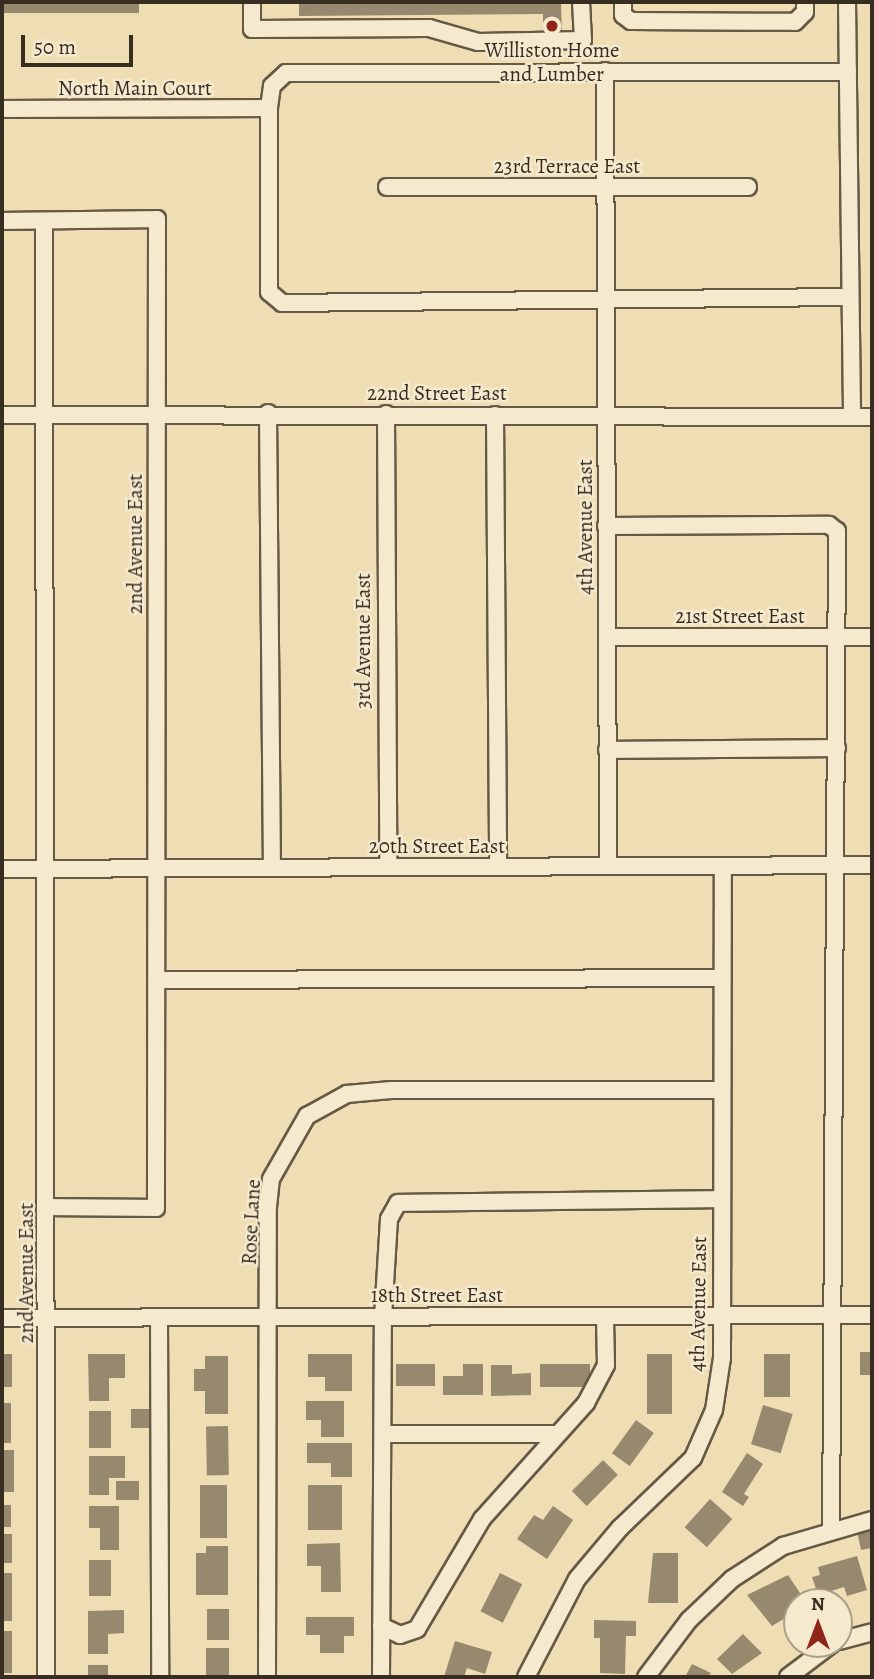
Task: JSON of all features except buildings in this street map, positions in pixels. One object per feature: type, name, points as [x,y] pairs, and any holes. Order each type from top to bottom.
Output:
[{"type":"street","points":[[252,2],[253,29],[429,28],[478,41],[583,40],[581,2]]},
{"type":"street","points":[[623,2],[623,15],[631,21],[795,22],[805,12],[805,2]]},
{"type":"street","points":[[847,2],[852,417]]},
{"type":"street","points":[[848,72],[319,69],[286,73],[272,86],[269,108],[269,292],[282,303],[606,303],[850,298]]},
{"type":"street","name":"4th Avenue East","points":[[606,71],[608,866]]},
{"type":"street","name":"North Main Court","points":[[2,109],[269,108]]},
{"type":"street","name":"23rd Terrace East","points":[[387,187],[748,187]]},
{"type":"street","name":"2nd Avenue East","points":[[46,1677],[48,869],[44,221],[157,219],[159,868],[156,1208],[48,1206]]},
{"type":"street","points":[[2,220],[44,221]]},
{"type":"street","points":[[268,413],[272,868]]},
{"type":"street","name":"22nd Street East","points":[[2,415],[268,413],[872,417]]},
{"type":"street","name":"3rd Avenue East","points":[[386,414],[388,867]]},
{"type":"street","points":[[495,415],[498,867]]},
{"type":"street","points":[[606,526],[829,525],[837,531],[831,1529]]},
{"type":"street","name":"21st Street East","points":[[607,637],[872,637]]},
{"type":"street","points":[[607,750],[837,748]]},
{"type":"street","name":"20th Street East","points":[[2,869],[872,865]]},
{"type":"street","name":"4th Avenue East","points":[[526,1677],[577,1579],[693,1458],[714,1410],[721,1316],[723,866]]},
{"type":"street","points":[[158,980],[722,978]]},
{"type":"street","name":"Rose Lane","points":[[267,1677],[271,1179],[307,1116],[347,1094],[391,1090],[722,1090]]},
{"type":"street","points":[[381,1677],[383,1317],[389,1219],[398,1203],[720,1199]]},
{"type":"street","name":"18th Street East","points":[[2,1318],[872,1315]]},
{"type":"street","points":[[381,1626],[400,1635],[417,1629],[481,1519],[600,1383],[606,1365],[605,1316]]},
{"type":"street","points":[[159,1317],[160,1677]]},
{"type":"street","points":[[384,1434],[553,1434]]},
{"type":"street","points":[[646,1677],[689,1620],[732,1579],[783,1546],[831,1529],[872,1520]]},
{"type":"street","points":[[853,1637],[872,1632]]},
{"type":"street","points":[[788,1677],[813,1658]]},
{"type":"place","name":"Williston Home and Lumber","points":[[552,26]]}]
